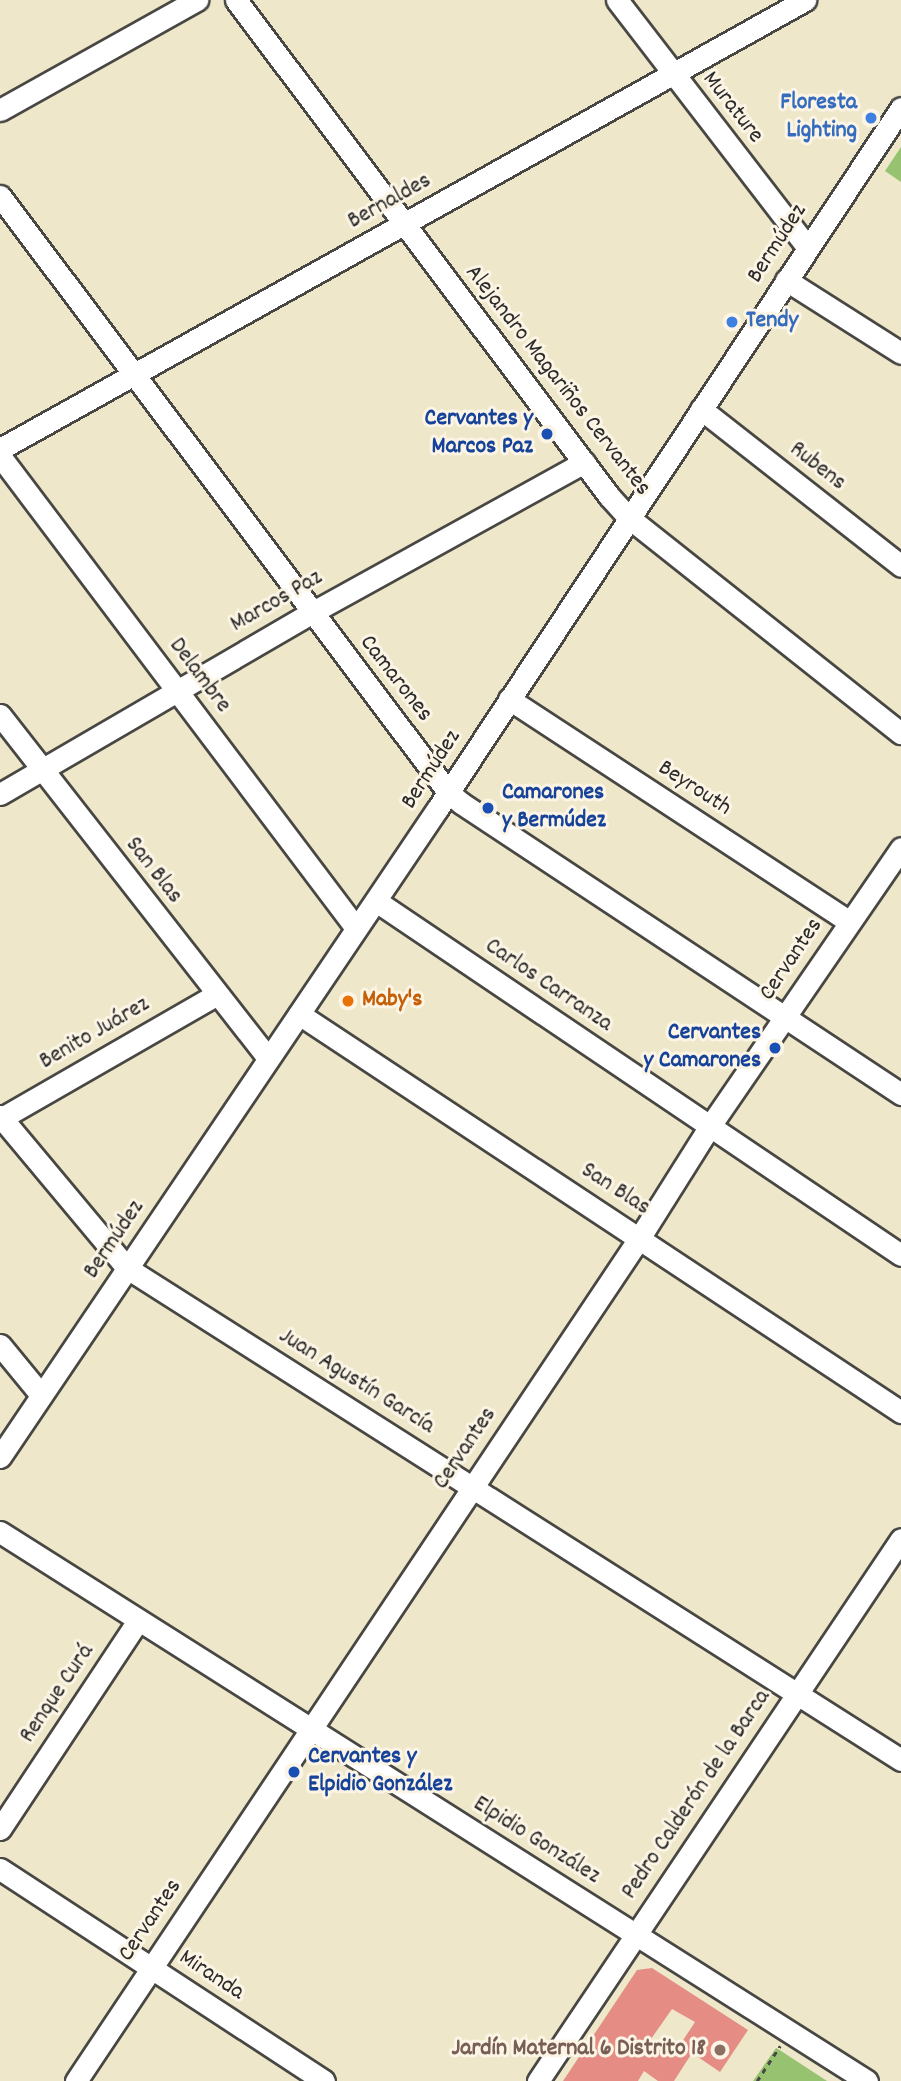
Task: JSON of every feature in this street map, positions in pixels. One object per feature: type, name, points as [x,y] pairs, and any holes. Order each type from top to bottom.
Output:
[{"type":"street","points":[[0,110],[197,0]]},
{"type":"street","name":"Alejandro Magariños Cervantes","points":[[236,0],[403,225],[628,517],[901,733]]},
{"type":"street","name":"Murature","points":[[617,0],[807,247]]},
{"type":"street","name":"Bernaldes","points":[[0,449],[805,0]]},
{"type":"street","name":"Bermúdez","points":[[0,1457],[267,1057],[449,792],[628,517],[901,108]]},
{"type":"street","name":"Camarones","points":[[0,196],[311,613],[449,792],[461,803],[901,1094]]},
{"type":"street","points":[[786,280],[901,353]]},
{"type":"street","name":"Rubens","points":[[701,409],[901,566]]},
{"type":"street","name":"Delambre","points":[[0,456],[356,928]]},
{"type":"street","name":"Marcos Paz","points":[[0,794],[311,613],[584,462]]},
{"type":"street","name":"Beyrouth","points":[[509,699],[850,922]]},
{"type":"street","name":"San Blas","points":[[0,715],[267,1057]]},
{"type":"street","name":"Cervantes","points":[[76,2081],[640,1237],[710,1126],[901,848]]},
{"type":"street","name":"Carlos Carranza","points":[[376,901],[901,1255]]},
{"type":"street","name":"Benito Juárez","points":[[1,1117],[216,995]]},
{"type":"street","name":"San Blas","points":[[299,1014],[901,1412]]},
{"type":"street","name":"Juan Agustín García","points":[[1,1117],[127,1268],[901,1760]]},
{"type":"street","points":[[0,1345],[41,1395]]},
{"type":"street","name":"Elpidio González","points":[[0,1532],[137,1622],[867,2081]]},
{"type":"street","name":"Pedro Calderón de la Barca","points":[[538,2081],[901,1539]]},
{"type":"street","name":"Renque Curá","points":[[0,1829],[137,1622]]},
{"type":"street","name":"Miranda","points":[[0,1869],[324,2081]]},
{"type":"path","points":[[757,2081],[790,2032]]},
{"type":"green space","points":[[901,147],[901,182],[885,171]]},
{"type":"green space","points":[[776,2048],[778,2049],[827,2081],[753,2081]]},
{"type":"building","points":[[652,1968],[748,2030],[720,2072],[692,2053],[674,2081],[658,2081],[644,2071],[638,2081],[563,2081],[637,1970]],"holes":[[[672,2009],[695,2022],[674,2054],[651,2039]]]},
{"type":"place","name":"Floresta Lighting","points":[[871,118]]},
{"type":"place","name":"Tendy","points":[[732,322]]},
{"type":"place","name":"Cervantes y Marcos Paz","points":[[547,434]]},
{"type":"place","name":"Camarones y Bermúdez","points":[[488,808]]},
{"type":"place","name":"Maby's","points":[[348,1001]]},
{"type":"place","name":"Cervantes y Camarones","points":[[775,1048]]},
{"type":"place","name":"Cervantes y Elpidio González","points":[[294,1772]]},
{"type":"place","name":"Jardín Maternal 6 Distrito 18","points":[[720,2050]]}]
